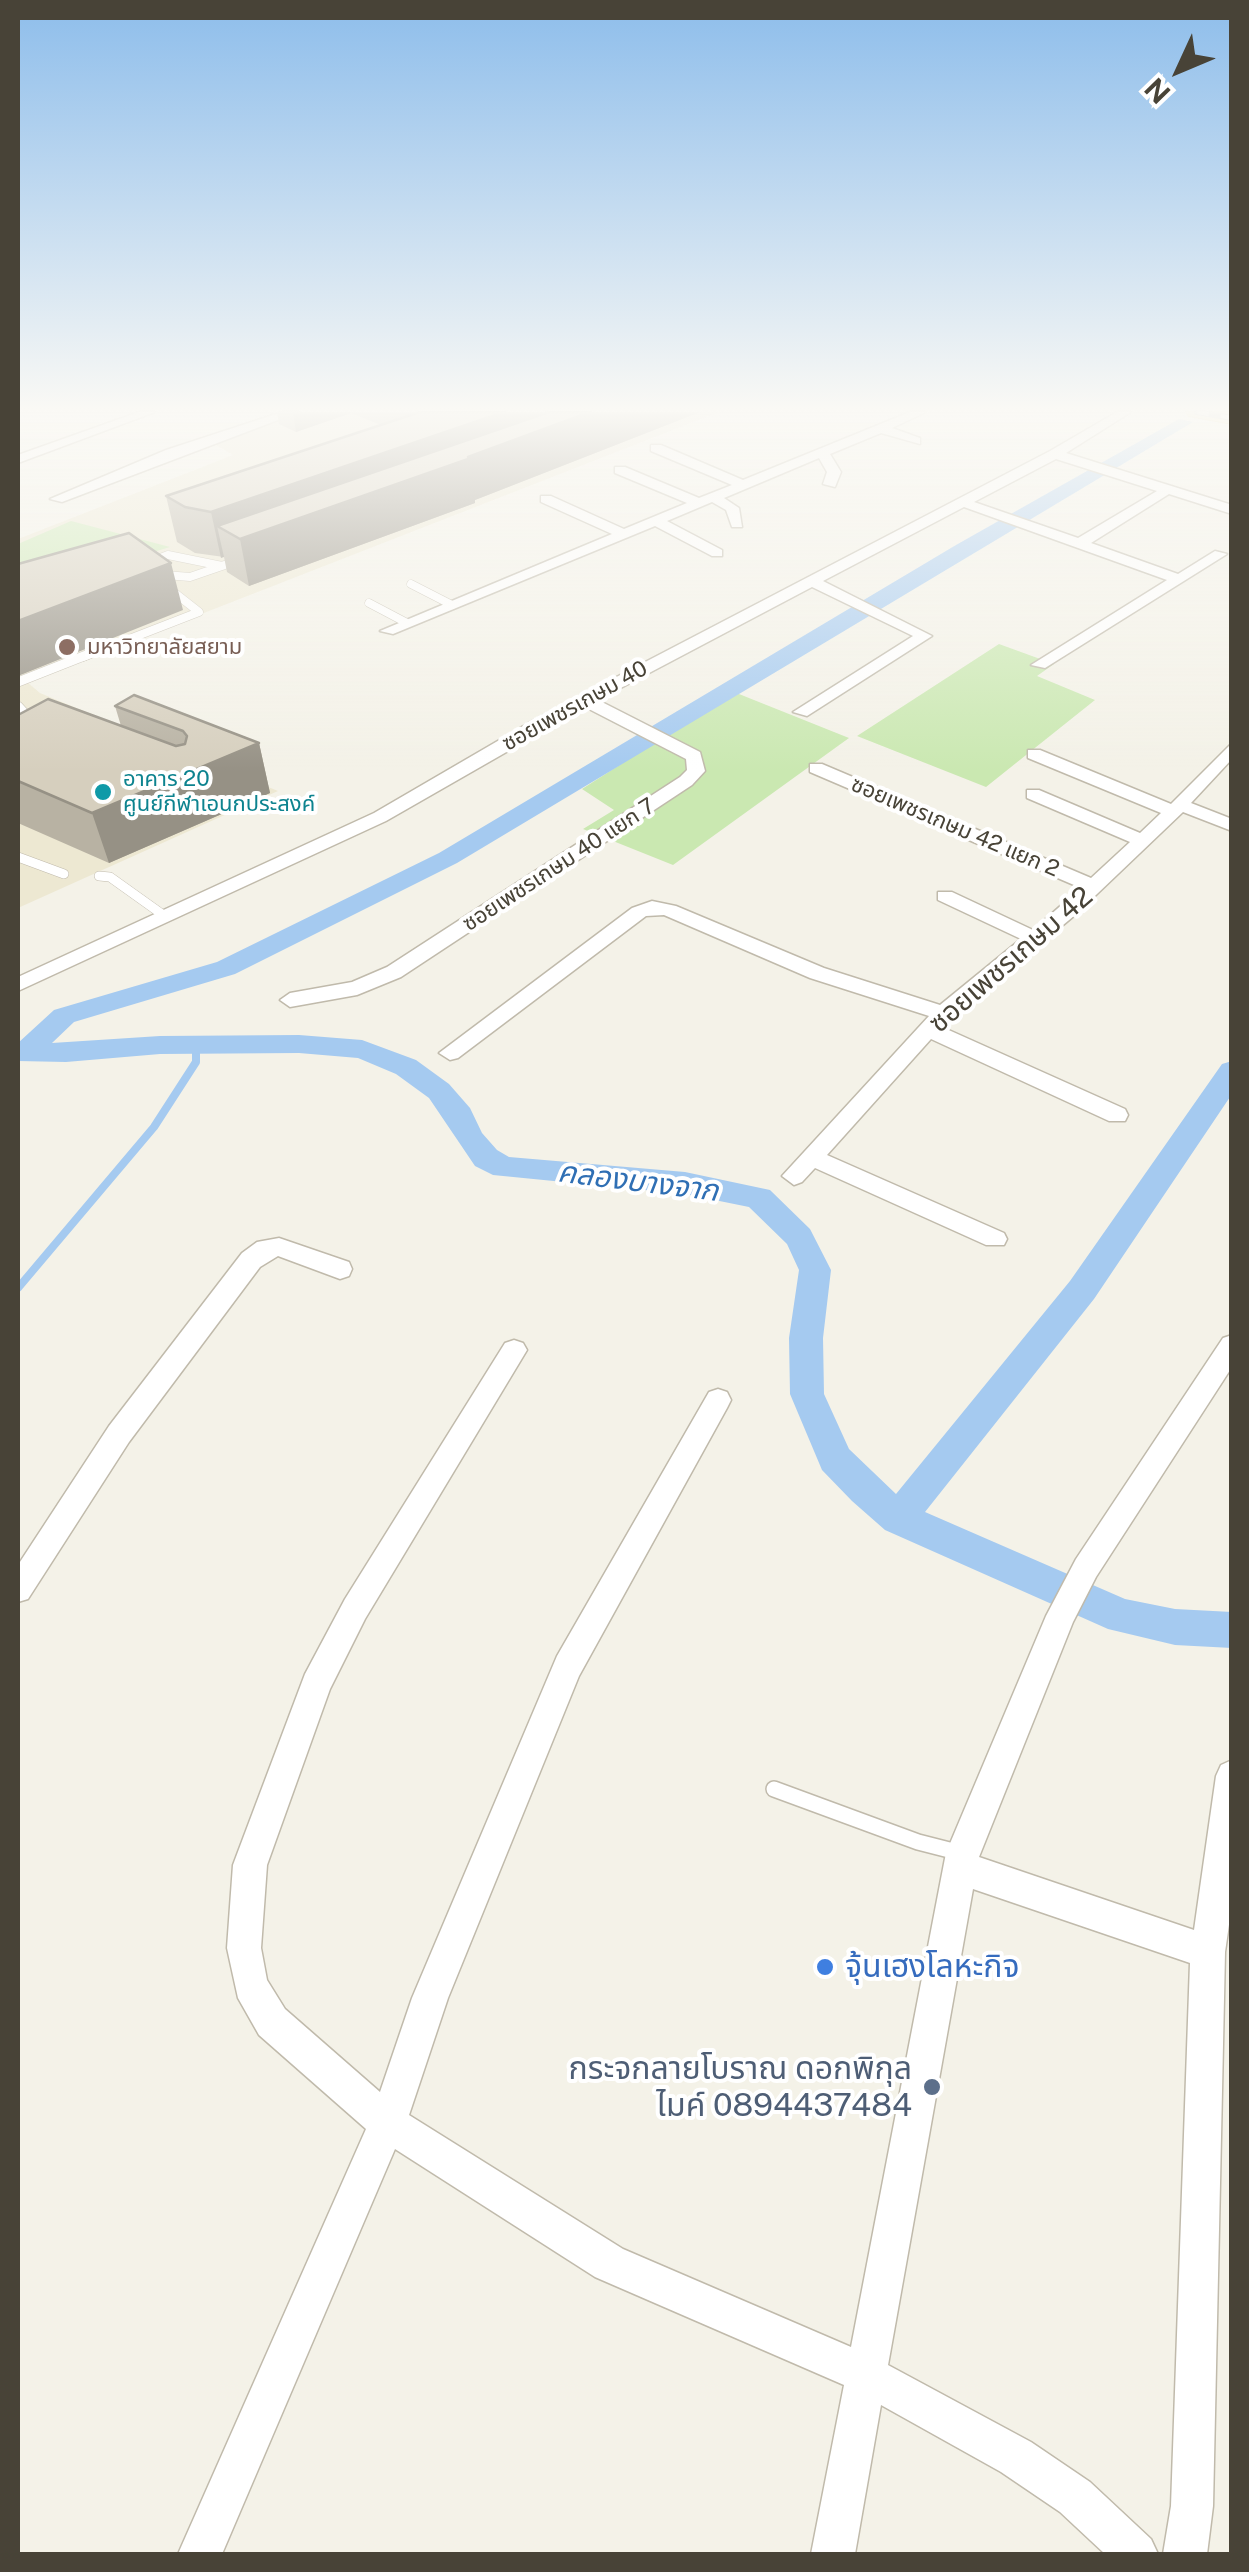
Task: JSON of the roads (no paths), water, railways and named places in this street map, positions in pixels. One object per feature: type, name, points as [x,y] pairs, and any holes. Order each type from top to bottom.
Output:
[{"type":"street","points":[[620,532],[624,534]]},
{"type":"street","points":[[388,631],[629,532]]},
{"type":"street","points":[[678,532],[717,552]]},
{"type":"street","name":"ซอยเพชรเกษม 40","points":[[18,985],[380,817],[586,700],[905,532]]},
{"type":"street","points":[[1047,532],[1180,579]]},
{"type":"street","points":[[1080,544],[1100,532]]},
{"type":"street","points":[[1039,665],[1220,554]]},
{"type":"street","points":[[518,555],[544,567]]},
{"type":"street","points":[[802,712],[924,636],[811,581]]},
{"type":"street","name":"ซอยเพชรเกษม 40 แยก 7","points":[[290,1000],[356,988],[394,972],[696,771],[694,756],[586,700]]},
{"type":"street","name":"ซอยเพชรเกษม 42","points":[[794,1176],[937,1021],[1095,887],[1232,748]]},
{"type":"street","points":[[1034,754],[1232,826]]},
{"type":"street","name":"ซอยเพชรเกษม 42 แยก 2","points":[[816,768],[1095,887]]},
{"type":"street","points":[[1033,794],[1142,841]]},
{"type":"street","points":[[944,896],[1036,938]]},
{"type":"street","points":[[450,1052],[639,912],[652,907],[669,910],[937,1021],[1117,1115]]},
{"type":"street","points":[[811,1157],[996,1239]]},
{"type":"street","points":[[18,1589],[119,1434],[251,1260],[266,1249],[279,1247],[340,1269]]},
{"type":"street","points":[[833,2554],[962,1861],[1062,1616],[1086,1568],[1232,1345]]},
{"type":"street","points":[[514,1350],[355,1609],[316,1684],[250,1864],[244,1948],[250,1986],[272,2022],[388,2123],[609,2262],[865,2374],[1016,2456],[1075,2497],[1136,2554]]},
{"type":"street","points":[[200,2554],[388,2123],[430,1998],[568,1666],[718,1400]]},
{"type":"street","points":[[1184,2554],[1192,2506],[1232,1776]]},
{"type":"street","points":[[962,1861],[1220,1957]]},
{"type":"lane","points":[[190,577],[165,574],[146,561],[168,555],[222,566]]},
{"type":"lane","points":[[18,682],[199,612],[170,591],[190,577],[240,559]]},
{"type":"lane","points":[[411,584],[452,605]]},
{"type":"lane","points":[[369,602],[408,623]]},
{"type":"lane","points":[[18,706],[40,730],[56,736]]},
{"type":"lane","points":[[18,743],[40,730]]},
{"type":"lane","points":[[18,857],[64,874]]},
{"type":"lane","points":[[99,876],[110,877],[166,917]]},
{"type":"lane","points":[[774,1789],[962,1861]]},
{"type":"waterway","points":[[28,1051],[64,1016],[226,968],[448,858],[993,532]]},
{"type":"waterway","name":"คลองบางจาก","points":[[18,1052],[66,1053],[160,1045],[299,1044],[362,1049],[406,1067],[439,1091],[460,1115],[469,1138],[486,1158],[504,1167],[685,1183],[759,1198],[799,1237],[815,1270],[806,1338],[807,1394],[835,1459],[898,1518]]},
{"type":"waterway","points":[[18,1288],[154,1127],[196,1062],[196,1046]]},
{"type":"waterway","points":[[898,1518],[1082,1290],[1232,1071]]},
{"type":"waterway","name":"คลองบางจาก","points":[[898,1518],[1122,1616],[1175,1627],[1232,1630]]},
{"type":"place","name":"มหาวิทยาลัยสยาม","points":[[67,647]]},
{"type":"place","name":"อาคาร 20 ศูนย์กีฬาเอนกประสงค์","points":[[103,792]]},
{"type":"place","name":"จุ้นเฮงโลหะกิจ","points":[[825,1967]]},
{"type":"place","name":"กระจกลายโบราณ ดอกพิกุล ไมค์ 0894437484","points":[[932,2087]]}]
